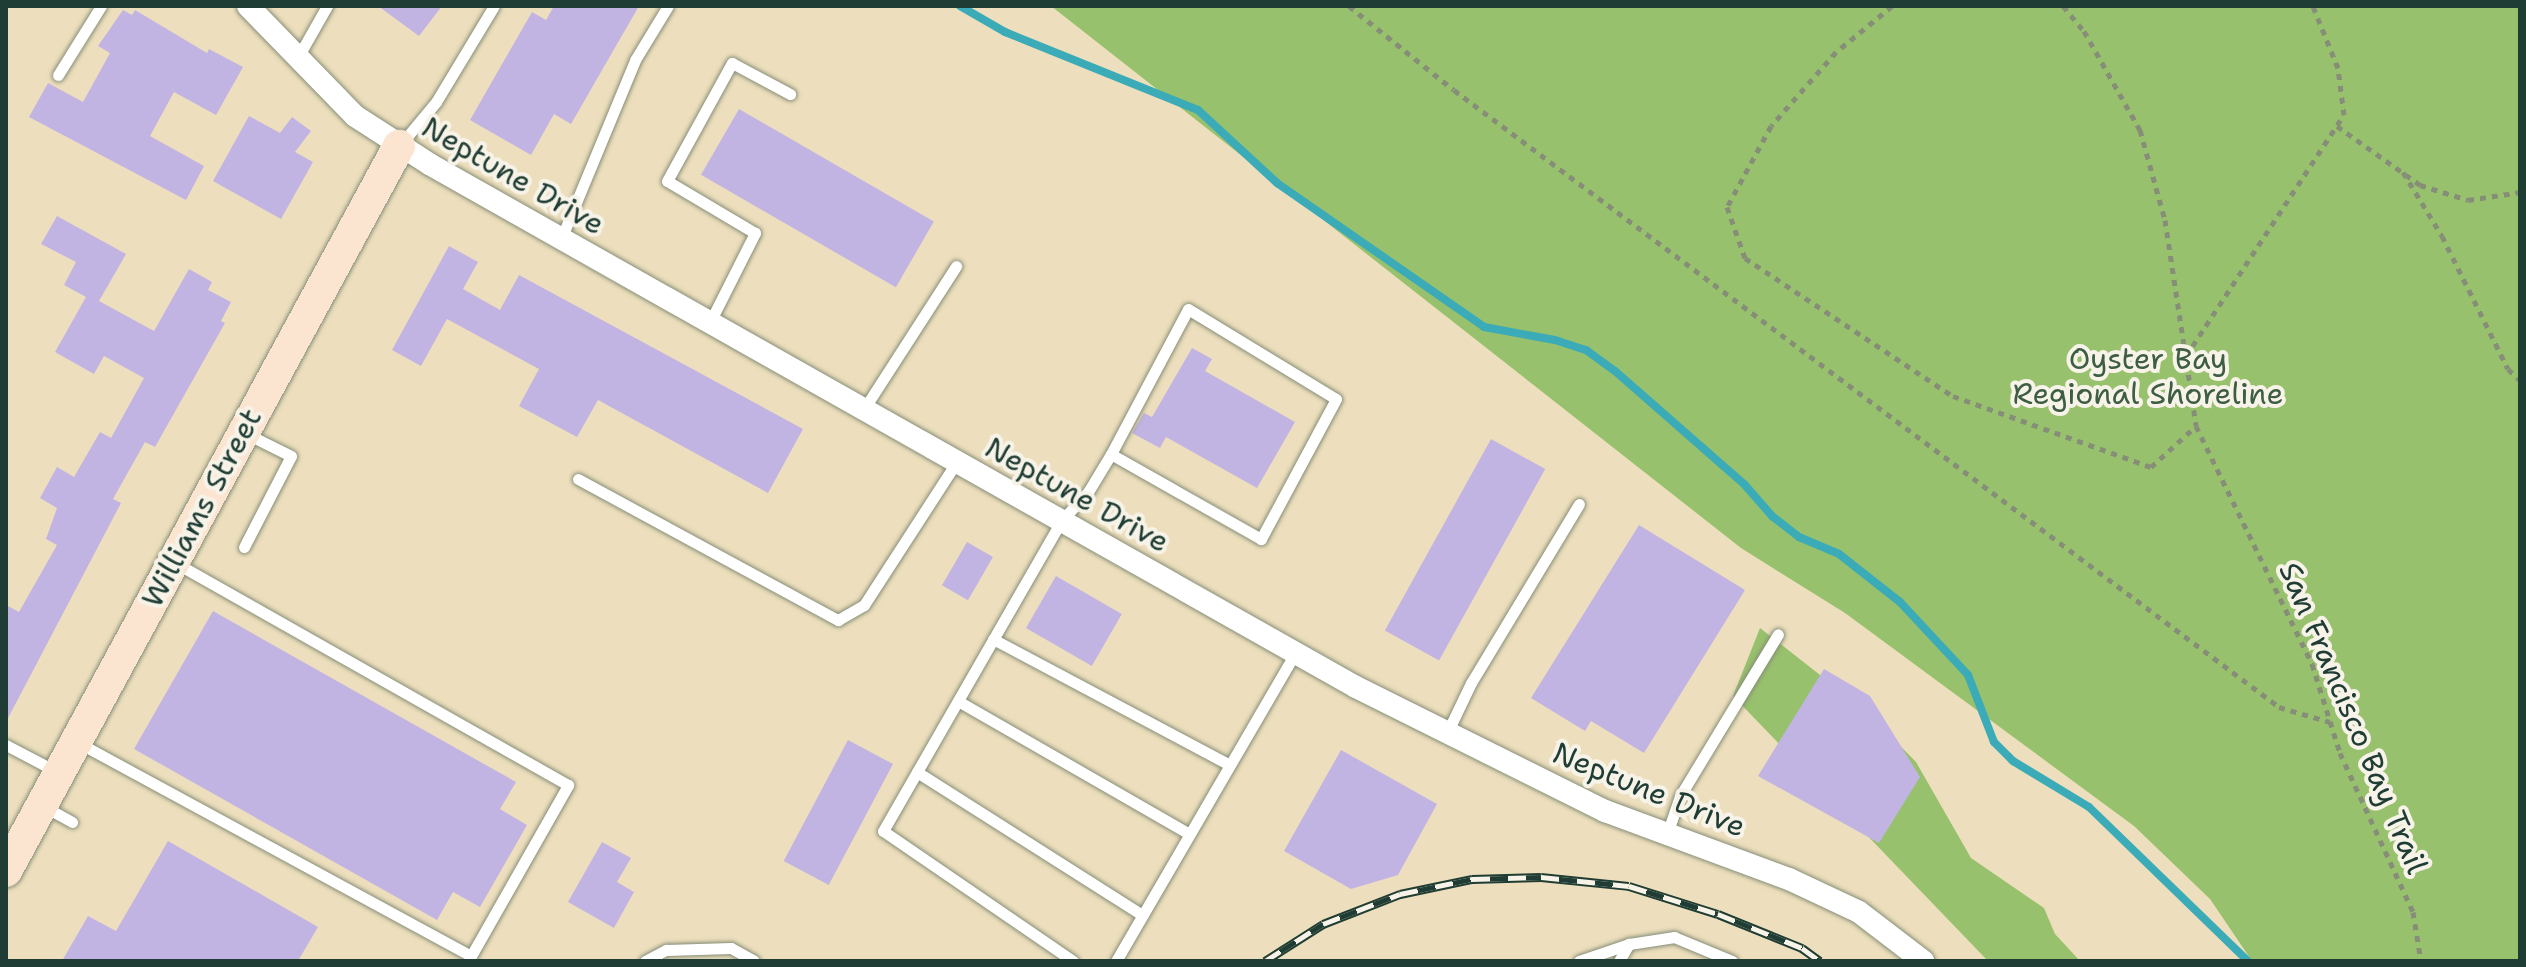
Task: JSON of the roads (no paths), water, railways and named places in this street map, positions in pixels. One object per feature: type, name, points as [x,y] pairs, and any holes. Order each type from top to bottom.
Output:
[{"type":"street","name":"Neptune Drive","points":[[248,6],[355,116],[399,146],[561,239],[1295,653],[1605,811],[1789,879],[1859,912],[1923,961]]},
{"type":"street","name":"Williams Street","points":[[6,871],[399,146]]},
{"type":"lane","points":[[58,75],[101,6]]},
{"type":"lane","points":[[298,57],[327,6]]},
{"type":"lane","points":[[399,146],[436,102],[494,6]]},
{"type":"lane","points":[[561,239],[635,60],[668,6]]},
{"type":"lane","points":[[710,322],[755,233],[667,181],[732,63],[790,94]]},
{"type":"lane","points":[[864,409],[956,266]]},
{"type":"lane","points":[[1073,961],[883,831],[1061,521],[1088,492],[1111,454],[1188,309],[1336,399],[1261,539],[1111,454]]},
{"type":"lane","points":[[243,432],[291,456],[244,547]]},
{"type":"lane","points":[[578,479],[838,620],[864,605],[957,461]]},
{"type":"lane","points":[[1447,733],[1471,683],[1579,504]]},
{"type":"lane","points":[[76,742],[471,956],[568,785],[173,561]]},
{"type":"lane","points":[[1667,834],[1680,796],[1778,634]]},
{"type":"lane","points":[[993,639],[1230,765]]},
{"type":"lane","points":[[1116,961],[1295,653]]},
{"type":"lane","points":[[958,701],[1189,834]]},
{"type":"lane","points":[[6,745],[59,773]]},
{"type":"lane","points":[[917,772],[1142,915]]},
{"type":"lane","points":[[41,805],[72,822]]},
{"type":"lane","points":[[1579,961],[1629,944],[1674,937],[1732,961]]},
{"type":"lane","points":[[1619,961],[1629,944]]},
{"type":"lane","points":[[645,961],[666,950],[731,948],[754,961]]},
{"type":"waterway","points":[[960,6],[1005,32],[1198,110],[1277,183],[1484,327],[1555,340],[1586,350],[1615,371],[1744,484],[1772,516],[1799,537],[1839,554],[1900,602],[1968,675],[1994,742],[2013,761],[2089,807],[2248,961]]},
{"type":"railway","points":[[1265,961],[1323,924],[1400,894],[1472,879],[1541,877],[1629,886],[1718,914],[1802,948],[1820,961]]},
{"type":"park label","name":"Oyster Bay Regional Shoreline","points":[[2148,376]]}]
